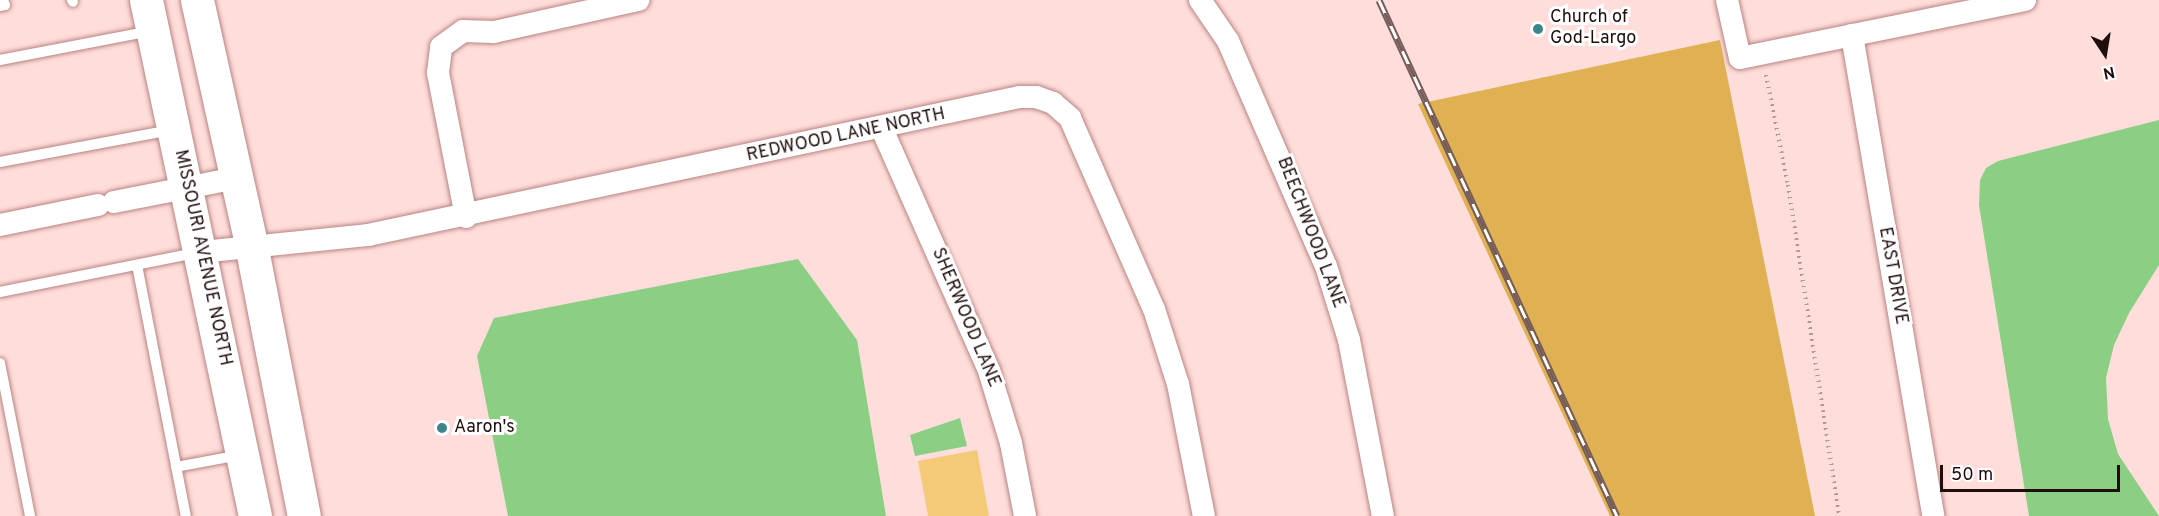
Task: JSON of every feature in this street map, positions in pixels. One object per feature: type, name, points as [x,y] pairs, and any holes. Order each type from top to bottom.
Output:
[{"type":"main road","points":[[197,0],[251,244],[304,516]]},
{"type":"main road","name":"MISSOURI AVENUE NORTH","points":[[149,15],[201,252],[255,516]]},
{"type":"street","points":[[466,217],[438,73],[441,47],[464,31],[494,32],[638,0]]},
{"type":"street","name":"BEECHWOOD LANE","points":[[1200,0],[1228,41],[1303,205],[1326,266],[1349,340],[1383,516]]},
{"type":"street","points":[[1727,0],[1750,56],[2025,0]]},
{"type":"street","name":"EAST DRIVE","points":[[1852,35],[1933,516]]},
{"type":"street","name":"REDWOOD LANE NORTH","points":[[201,252],[251,244],[368,235],[466,217],[1020,98],[1036,97],[1053,103],[1070,118],[1154,309],[1178,384],[1204,516]]},
{"type":"street","name":"SHERWOOD LANE","points":[[882,129],[989,371],[1000,402],[1025,516]]},
{"type":"street","points":[[0,225],[236,178]]},
{"type":"lane","points":[[0,6],[4,5],[3,0]]},
{"type":"lane","points":[[0,60],[149,15]]},
{"type":"lane","points":[[0,162],[174,129]]},
{"type":"lane","points":[[0,292],[201,252]]},
{"type":"lane","points":[[137,265],[186,516]]},
{"type":"lane","points":[[0,363],[30,516]]},
{"type":"lane","points":[[176,467],[243,454]]},
{"type":"path","points":[[1750,56],[1788,185],[1839,516]]},
{"type":"shaded area","points":[[1720,40],[1815,516],[1610,516],[1418,104]]},
{"type":"shaded area","points":[[2159,120],[2159,265],[2129,313],[2114,345],[2106,378],[2108,419],[2118,454],[2159,516],[2029,516],[1979,205],[1980,180],[1986,168],[1998,161]]},
{"type":"shaded area","points":[[798,259],[857,340],[886,516],[508,516],[477,356],[494,318]]},
{"type":"shaded area","points":[[960,418],[967,446],[915,456],[910,435]]},
{"type":"shaded area","points":[[977,450],[989,516],[928,516],[918,461]]},
{"type":"railway","points":[[1379,0],[1617,516]]},
{"type":"place","name":"Church of God-Largo","points":[[1538,29]]},
{"type":"place","name":"Aaron's","points":[[442,428]]}]
